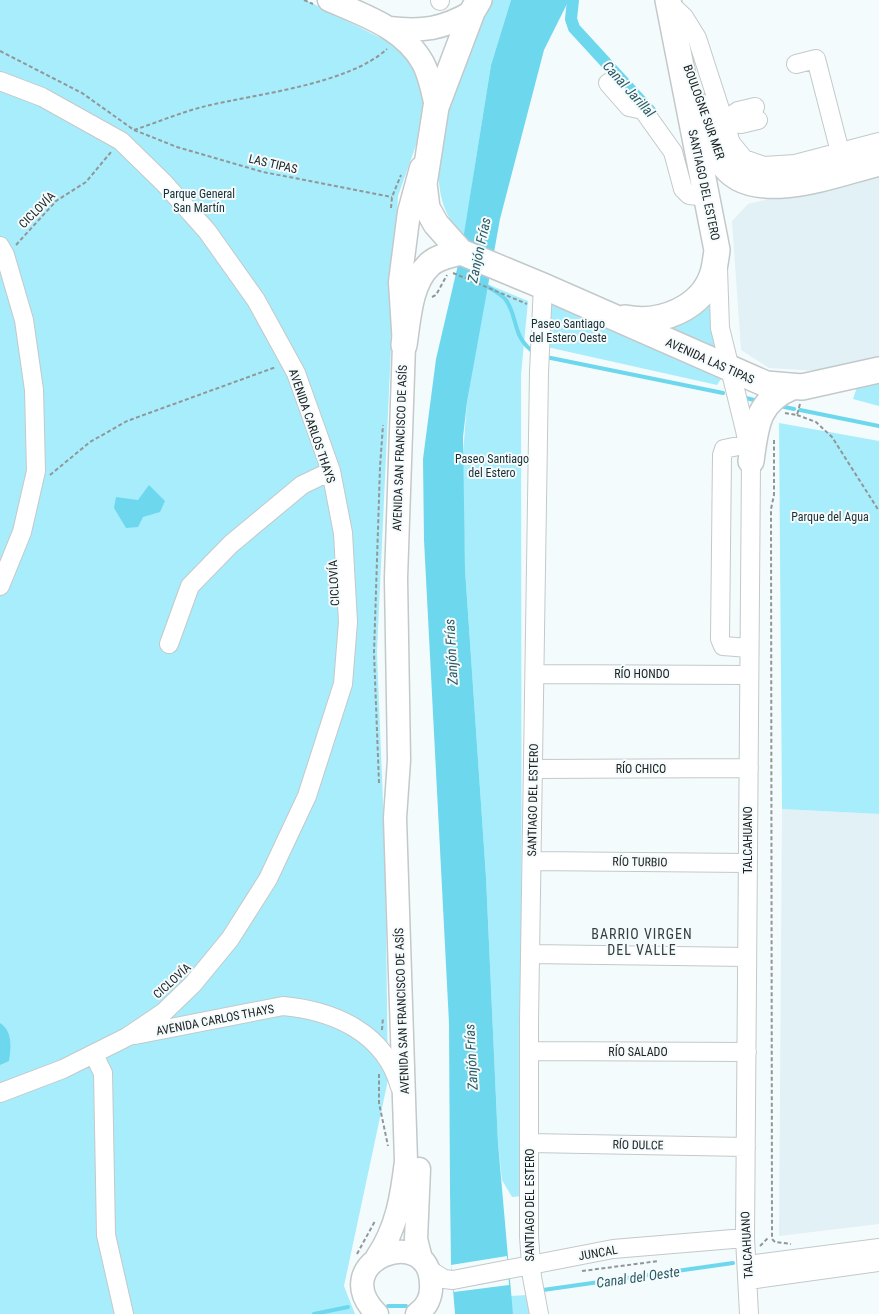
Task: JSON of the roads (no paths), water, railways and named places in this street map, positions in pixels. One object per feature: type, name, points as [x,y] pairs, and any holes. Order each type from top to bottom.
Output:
[{"type":"highway","points":[[458,263],[427,208],[424,184],[429,140],[436,107],[475,6]]},
{"type":"highway","name":"BOULOGNE SUR MER","points":[[669,6],[714,145],[721,162],[731,173],[742,180],[761,186],[782,186],[879,163]]},
{"type":"highway","name":"SANTIAGO DEL ESTERO","points":[[669,6],[717,250]]},
{"type":"highway","name":"AVENIDA LAS TIPAS","points":[[605,314],[642,320],[683,310],[699,296],[707,285],[713,273],[717,250]]},
{"type":"highway","points":[[404,345],[413,297],[420,278],[429,265],[439,258],[458,263]]},
{"type":"highway","name":"AVENIDA LAS TIPAS","points":[[458,263],[489,275],[543,286],[728,369],[796,393],[815,385],[879,370]]},
{"type":"highway","points":[[749,452],[760,413],[776,395],[796,393]]},
{"type":"main road","points":[[329,0],[413,48],[423,63],[436,107]]},
{"type":"main road","points":[[391,36],[437,28],[452,23],[475,6]]},
{"type":"main road","name":"AVENIDA SAN FRANCISCO DE ASÍS","points":[[377,1314],[364,1296],[362,1285],[364,1275],[390,1235],[402,1194],[406,1161],[395,818],[399,760],[396,578],[404,345],[400,282],[412,202],[429,140]]},
{"type":"main road","name":"AVENIDA SAN FRANCISCO DE ASÍS","points":[[399,760],[408,818],[418,1043],[421,1144],[416,1239],[432,1291],[421,1310]]},
{"type":"main road","points":[[377,1257],[387,1252],[402,1251],[424,1264]]},
{"type":"street","points":[[669,6],[684,16],[697,38],[724,121],[738,111],[756,114]]},
{"type":"street","points":[[796,64],[816,59],[840,152]]},
{"type":"street","name":"AVENIDA CARLOS THAYS","points":[[0,1093],[63,1069],[94,1054],[127,1036],[164,1012],[193,984],[230,939],[268,879],[307,796],[342,684],[348,622],[343,533],[331,471],[296,373],[256,300],[207,231],[164,183],[122,141],[42,97],[2,80]]},
{"type":"street","points":[[608,83],[629,107],[643,110],[672,152],[683,189],[689,195],[700,196],[706,192]]},
{"type":"street","name":"BOULOGNE SUR MER","points":[[724,121],[731,143],[744,159],[764,166],[795,164],[879,142]]},
{"type":"street","name":"SANTIAGO DEL ESTERO","points":[[717,250],[718,316],[728,369]]},
{"type":"street","points":[[0,586],[22,532],[36,471],[34,390],[24,320],[2,253]]},
{"type":"street","name":"SANTIAGO DEL ESTERO","points":[[540,1314],[531,1266],[529,1051],[539,372],[543,286]]},
{"type":"street","name":"TALCAHUANO","points":[[728,369],[749,452],[749,768],[745,1238],[749,1314]]},
{"type":"street","points":[[749,452],[724,449],[722,455],[720,639],[723,646],[749,648]]},
{"type":"street","points":[[169,644],[190,586],[232,544],[302,485],[331,471]]},
{"type":"street","name":"RÍO HONDO","points":[[535,674],[749,675]]},
{"type":"street","name":"RÍO CHICO","points":[[533,770],[749,768]]},
{"type":"street","name":"RÍO TURBIO","points":[[532,861],[748,863]]},
{"type":"street","points":[[530,954],[747,957]]},
{"type":"street","name":"AVENIDA CARLOS THAYS","points":[[127,1036],[284,1006],[327,1013],[355,1028],[381,1050],[397,1075],[405,1104]]},
{"type":"street","name":"RÍO SALADO","points":[[529,1051],[747,1052]]},
{"type":"street","points":[[94,1054],[102,1073],[106,1235],[124,1314]]},
{"type":"street","name":"RÍO DULCE","points":[[530,1143],[746,1147]]},
{"type":"street","name":"JUNCAL","points":[[452,1280],[613,1249],[745,1238]]},
{"type":"street","points":[[748,1272],[879,1248]]},
{"type":"street","points":[[748,1272],[879,1262]]},
{"type":"street","points":[[424,1264],[444,1278],[452,1280]]},
{"type":"street","points":[[421,1310],[452,1280]]},
{"type":"water","name":"Zanjón Frías","points":[[511,0],[569,0],[544,50],[500,219],[467,402],[463,437],[465,569],[486,877],[498,1143],[513,1314],[455,1314],[451,1265],[449,1023],[424,540],[423,459],[436,359],[461,252],[491,65]]},
{"type":"water","points":[[149,485],[165,501],[160,512],[143,517],[138,527],[126,528],[114,508],[116,497],[138,500]]},
{"type":"water","points":[[0,1023],[7,1030],[10,1045],[9,1061],[0,1065]]},
{"type":"waterway","name":"Canal Jarillal","points":[[573,0],[571,19],[574,28],[652,113]]},
{"type":"waterway","name":"Zanjón Frías","points":[[483,284],[506,300],[510,306],[518,332],[531,350]]},
{"type":"waterway","points":[[546,357],[723,393]]},
{"type":"waterway","name":"Canal Jarillal","points":[[746,398],[758,401]]},
{"type":"waterway","name":"Canal Jarillal","points":[[780,406],[794,409]]},
{"type":"waterway","name":"Canal Jarillal","points":[[800,410],[879,426]]},
{"type":"waterway","name":"Canal del Oeste","points":[[543,1290],[733,1263]]},
{"type":"waterway","points":[[388,1306],[406,1306]]},
{"type":"waterway","name":"Canal del Oeste","points":[[314,1314],[348,1307]]},
{"type":"district","name":"BARRIO VIRGEN DEL VALLE","points":[[642,942]]},
{"type":"park label","name":"Parque General San Martín","points":[[199,201]]},
{"type":"park label","name":"Paseo Santiago del Estero Oeste","points":[[568,331]]},
{"type":"park label","name":"Paseo Santiago del Estero","points":[[492,466]]},
{"type":"park label","name":"Parque del Agua","points":[[830,517]]}]
